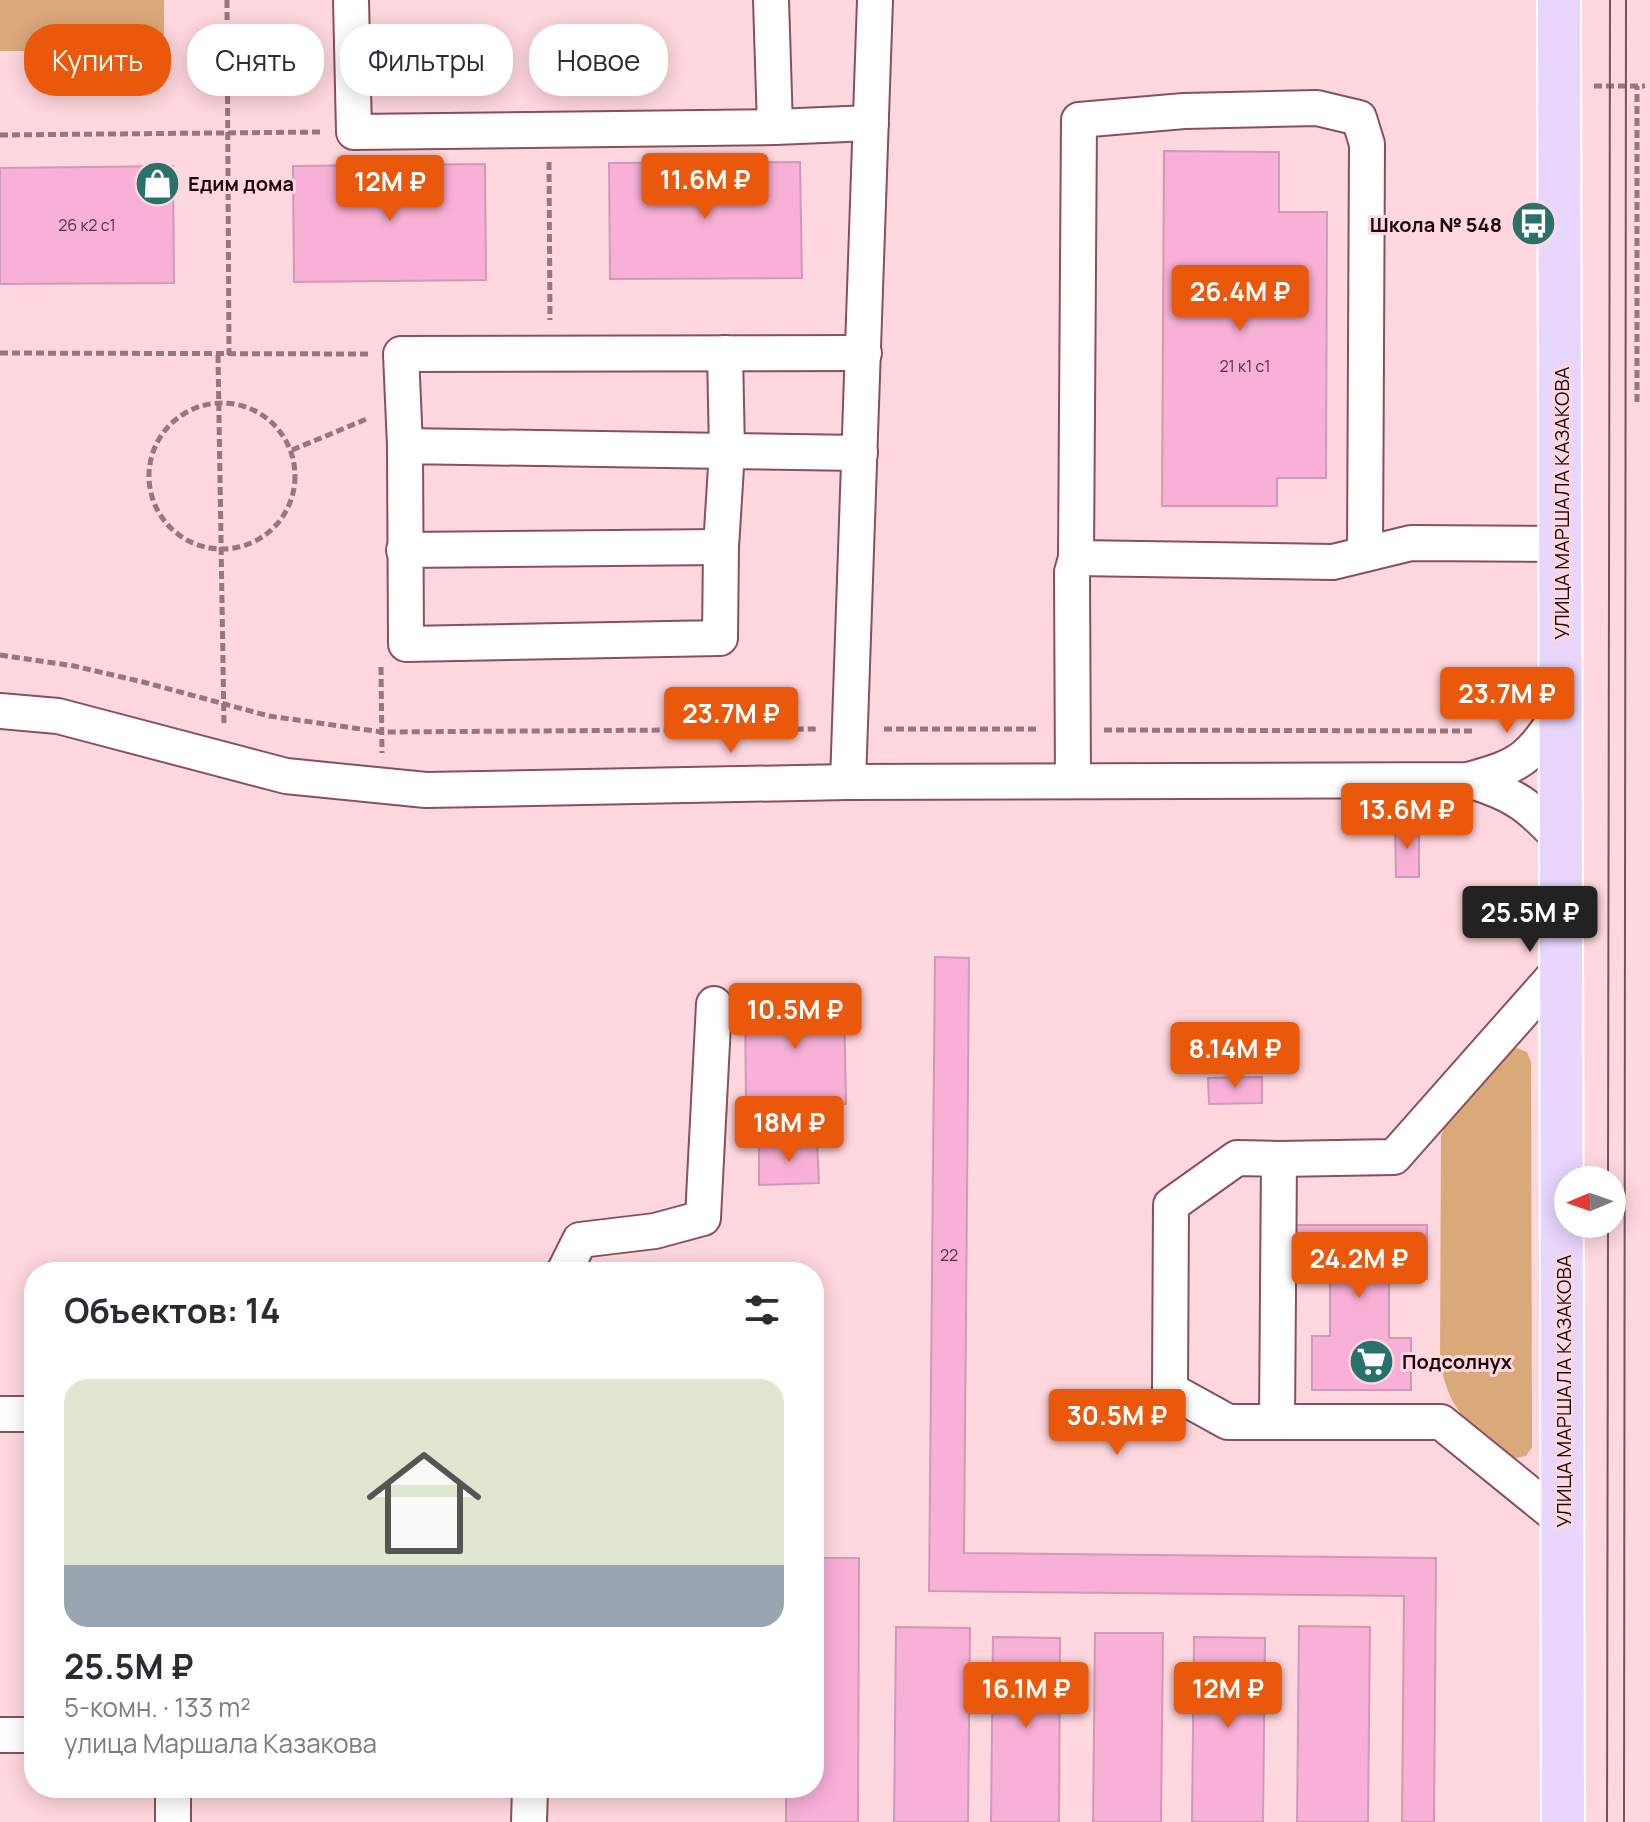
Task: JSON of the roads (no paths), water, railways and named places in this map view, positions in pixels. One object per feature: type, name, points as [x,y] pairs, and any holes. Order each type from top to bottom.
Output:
[{"type":"main road","name":"УЛИЦА МАРШАЛА КАЗАКОВА","points":[[1559,0],[1563,1822]]},
{"type":"street","points":[[351,0],[354,132],[871,123]]},
{"type":"street","points":[[771,0],[775,127]]},
{"type":"street","points":[[848,782],[875,0]]},
{"type":"street","points":[[1073,781],[1072,572],[1076,558],[1079,120],[1184,111],[1317,108],[1359,118],[1367,144],[1365,554]]},
{"type":"street","points":[[725,353],[727,451],[721,547],[720,638],[406,644],[405,446],[401,354],[551,353],[725,353],[864,353]]},
{"type":"street","points":[[405,446],[860,453]]},
{"type":"street","points":[[1076,558],[1333,562],[1411,543],[1561,544]]},
{"type":"street","points":[[404,550],[721,547]]},
{"type":"street","points":[[0,711],[58,716],[286,776],[426,790],[848,782],[1468,780],[1501,771],[1522,761],[1539,745],[1561,711]]},
{"type":"street","points":[[1468,780],[1501,790],[1520,800],[1562,841]]},
{"type":"street","points":[[1563,966],[1394,1157],[1237,1158],[1171,1205],[1170,1390],[1228,1422],[1441,1422],[1563,1521]]},
{"type":"street","points":[[569,1262],[580,1240],[655,1231],[703,1218],[714,1004]]},
{"type":"street","points":[[1277,1422],[1279,1159]]},
{"type":"street","points":[[0,1414],[24,1414]]},
{"type":"street","points":[[0,1735],[24,1735]]},
{"type":"street","points":[[173,1798],[173,1822]]},
{"type":"street","points":[[529,1822],[530,1798]]},
{"type":"tram line","points":[[1608,1166],[1610,0]]},
{"type":"tram line","points":[[1624,1822],[1626,0]]},
{"type":"tram line","points":[[1607,1822],[1608,1238]]},
{"type":"place","name":"Едим дома","points":[[157,183]]},
{"type":"place","name":"Школа № 548","points":[[1533,224]]},
{"type":"place","name":"Подсолнух","points":[[1371,1361]]}]
